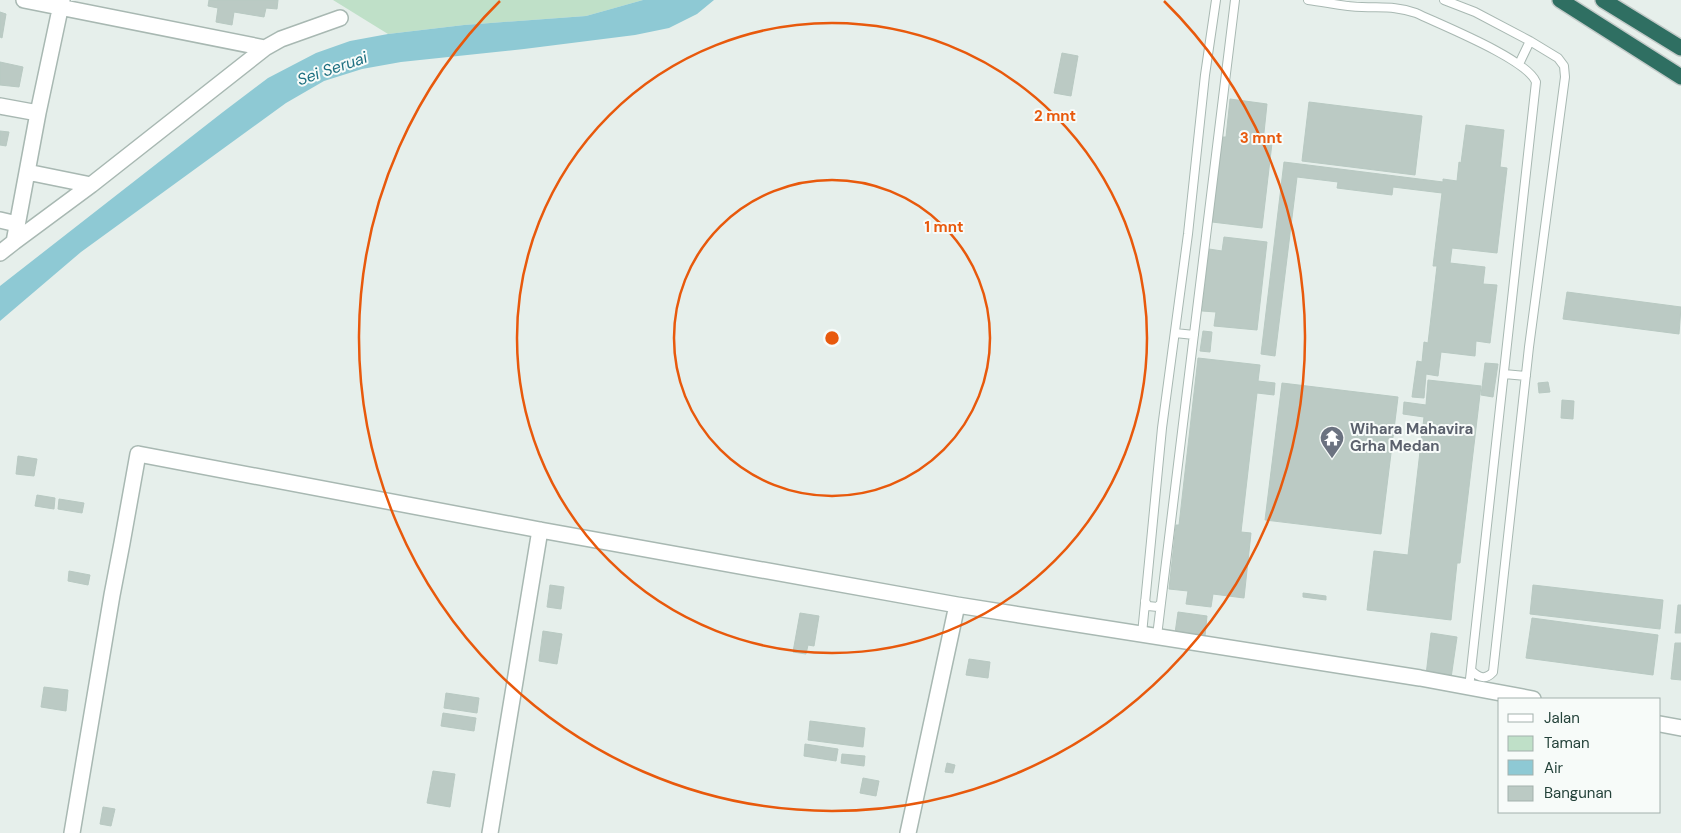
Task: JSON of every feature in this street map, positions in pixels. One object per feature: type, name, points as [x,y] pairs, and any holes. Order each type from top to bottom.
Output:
[{"type":"highway","points":[[1560,0],[1681,78]]},
{"type":"highway","points":[[1603,0],[1681,48]]},
{"type":"street","points":[[24,0],[62,4],[265,48]]},
{"type":"street","points":[[14,242],[38,113],[62,4]]},
{"type":"street","points":[[0,253],[91,185],[265,48],[281,39],[340,18]]},
{"type":"street","points":[[0,106],[38,113]]},
{"type":"street","points":[[27,172],[91,185]]},
{"type":"street","points":[[0,220],[17,224]]},
{"type":"street","points":[[72,833],[138,454],[540,530],[957,605],[1420,678],[1528,698]]},
{"type":"street","points":[[490,833],[540,530]]},
{"type":"street","points":[[908,833],[957,605]]},
{"type":"street","points":[[1661,724],[1681,728]]},
{"type":"lane","points":[[1149,635],[1145,601],[1162,428],[1188,234],[1205,75],[1216,0]]},
{"type":"lane","points":[[1149,635],[1161,603],[1234,0]]},
{"type":"lane","points":[[1308,0],[1361,7],[1402,8],[1416,13],[1519,64],[1533,76],[1537,86],[1469,688]]},
{"type":"lane","points":[[1444,0],[1475,12],[1558,58],[1564,66],[1565,77],[1526,376],[1490,691]]},
{"type":"lane","points":[[1519,64],[1530,41]]},
{"type":"lane","points":[[1175,333],[1194,335]]},
{"type":"lane","points":[[1504,374],[1526,376]]},
{"type":"lane","points":[[1145,601],[1148,606],[1153,607],[1158,607],[1161,603]]},
{"type":"lane","points":[[1472,671],[1476,676],[1482,678],[1489,677],[1493,672]]},
{"type":"green space","points":[[333,0],[643,0],[586,16],[464,25],[388,34]]},
{"type":"water","name":"Sei Seruai","points":[[643,0],[714,0],[697,14],[669,28],[635,35],[401,62],[362,69],[324,81],[286,103],[81,252],[0,321],[0,286],[268,78],[316,53],[350,41],[388,34],[464,25],[586,16]]},
{"type":"building","points":[[209,0],[278,0],[277,9],[266,8],[264,17],[234,12],[232,25],[216,22],[218,8],[208,6]]},
{"type":"building","points":[[0,12],[6,14],[2,38],[0,37]]},
{"type":"building","points":[[1062,53],[1078,56],[1071,96],[1054,93]]},
{"type":"building","points":[[0,62],[23,67],[19,87],[0,85]]},
{"type":"building","points":[[1230,99],[1267,104],[1263,142],[1272,143],[1262,228],[1212,222],[1222,137],[1226,137]]},
{"type":"building","points":[[1309,102],[1422,116],[1415,175],[1302,161]]},
{"type":"building","points":[[1466,125],[1504,130],[1500,167],[1507,168],[1497,253],[1452,248],[1450,263],[1485,267],[1483,284],[1497,285],[1490,343],[1476,341],[1475,356],[1441,352],[1438,376],[1426,374],[1424,398],[1412,397],[1417,361],[1422,362],[1424,342],[1428,343],[1437,266],[1433,266],[1442,193],[1393,187],[1392,195],[1337,188],[1338,182],[1297,177],[1275,356],[1261,354],[1284,162],[1443,182],[1443,179],[1457,181]]},
{"type":"building","points":[[0,131],[9,132],[6,146],[0,145]]},
{"type":"building","points":[[1224,237],[1267,242],[1257,330],[1214,326],[1216,312],[1202,311],[1209,249],[1222,251]]},
{"type":"building","points":[[1567,292],[1681,307],[1679,334],[1563,319]]},
{"type":"building","points":[[1203,331],[1212,332],[1210,352],[1200,351]]},
{"type":"building","points":[[1198,358],[1260,365],[1258,381],[1275,383],[1274,395],[1257,393],[1241,532],[1251,533],[1244,598],[1213,594],[1211,607],[1186,604],[1188,591],[1169,589],[1176,525],[1179,525]]},
{"type":"building","points":[[1485,363],[1498,364],[1493,397],[1481,395]]},
{"type":"building","points":[[1428,380],[1481,386],[1460,563],[1457,563],[1451,620],[1367,610],[1374,551],[1408,555],[1424,417],[1403,414],[1404,402],[1426,405]]},
{"type":"building","points":[[1548,382],[1550,392],[1539,393],[1538,383]]},
{"type":"building","name":"Wihara Mahavira Grha Medan","points":[[1282,383],[1398,397],[1381,534],[1265,520]]},
{"type":"building","points":[[1562,400],[1574,401],[1573,419],[1561,418]]},
{"type":"building","points":[[18,456],[37,459],[34,476],[16,474]]},
{"type":"building","points":[[37,495],[55,498],[54,509],[35,506]]},
{"type":"building","points":[[59,499],[84,503],[82,513],[58,509]]},
{"type":"building","points":[[69,571],[90,575],[88,585],[68,581]]},
{"type":"building","points":[[550,585],[564,587],[561,609],[547,607]]},
{"type":"building","points":[[1533,585],[1663,600],[1660,629],[1530,614]]},
{"type":"building","points":[[1303,593],[1326,596],[1326,600],[1303,597]]},
{"type":"building","points":[[1678,605],[1681,605],[1681,633],[1675,633]]},
{"type":"building","points":[[1178,612],[1207,616],[1205,636],[1175,633]]},
{"type":"building","points":[[800,613],[819,616],[814,646],[808,645],[806,654],[793,652]]},
{"type":"building","points":[[1532,618],[1658,635],[1653,675],[1526,658]]},
{"type":"building","points":[[543,631],[562,634],[557,664],[539,661]]},
{"type":"building","points":[[1431,633],[1457,637],[1451,678],[1426,675]]},
{"type":"building","points":[[1675,643],[1681,643],[1681,680],[1671,679]]},
{"type":"building","points":[[969,659],[990,662],[988,678],[966,675]]},
{"type":"building","points":[[44,687],[68,690],[66,711],[41,707]]},
{"type":"building","points":[[446,693],[479,698],[477,713],[444,708]]},
{"type":"building","points":[[443,713],[476,718],[474,731],[441,726]]},
{"type":"building","points":[[810,721],[865,728],[863,747],[808,740]]},
{"type":"building","points":[[805,744],[838,749],[836,761],[804,756]]},
{"type":"building","points":[[842,754],[865,756],[864,766],[841,763]]},
{"type":"building","points":[[947,763],[955,765],[953,773],[945,772]]},
{"type":"building","points":[[433,771],[455,774],[450,807],[427,803]]},
{"type":"building","points":[[863,778],[879,781],[876,796],[860,793]]},
{"type":"building","points":[[103,807],[115,809],[111,826],[100,824]]},
{"type":"place","name":"Wihara Mahavira Grha Medan","points":[[1332,459]]}]
